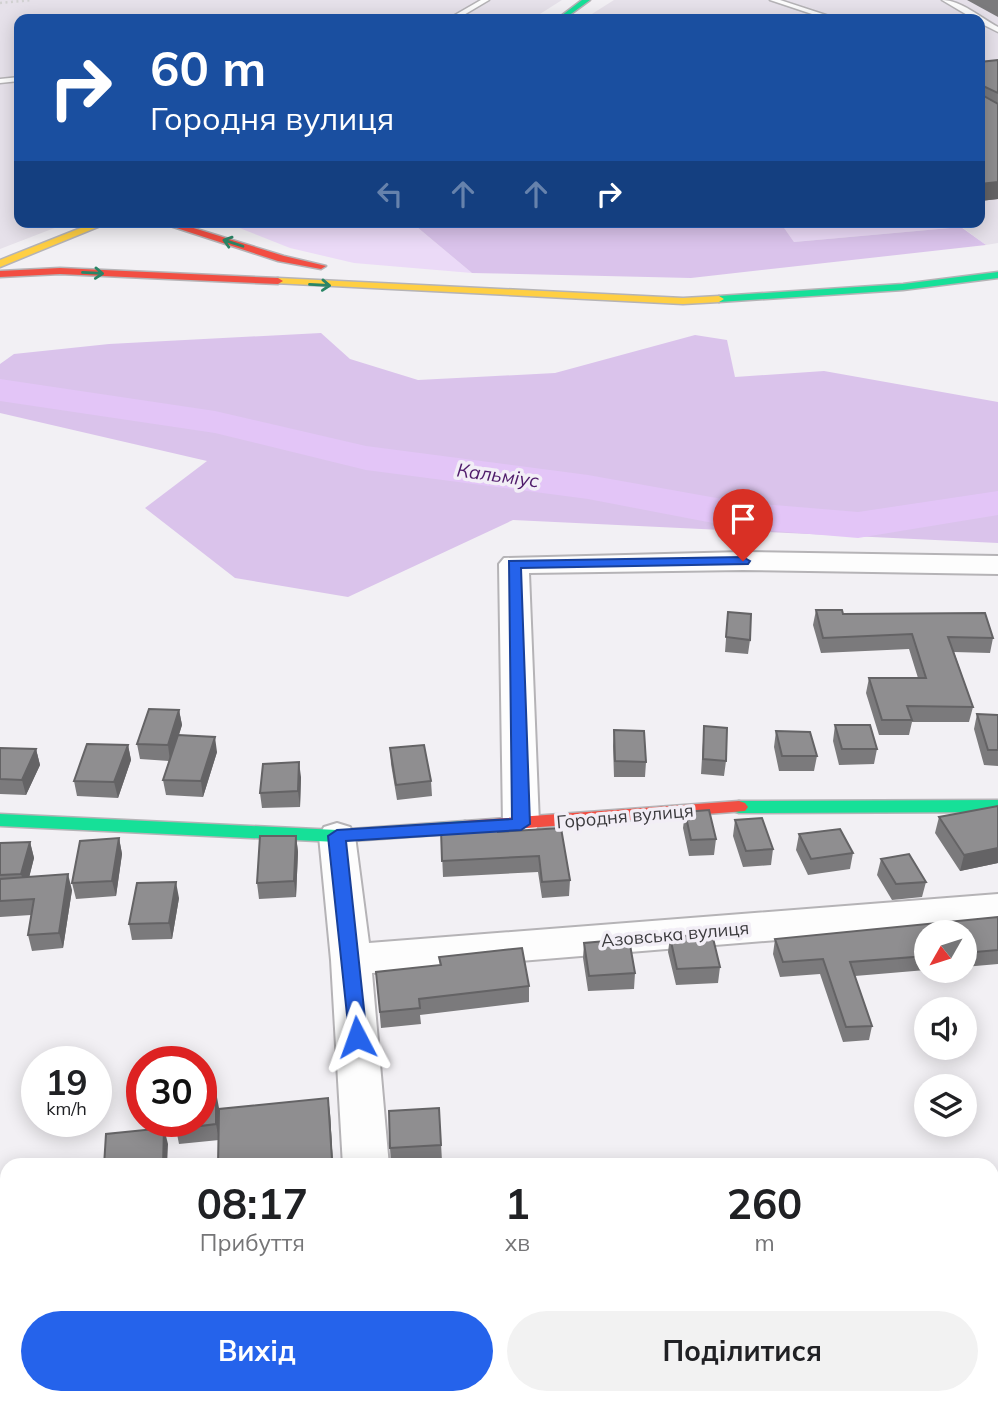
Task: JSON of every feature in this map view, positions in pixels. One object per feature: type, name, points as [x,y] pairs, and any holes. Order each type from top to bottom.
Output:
[{"type":"street","points":[[567,14],[587,0]]},
{"type":"street","points":[[0,264],[90,228]]},
{"type":"street","points":[[183,228],[282,259],[468,291]]},
{"type":"street","points":[[198,228],[206,235]]},
{"type":"street","points":[[45,246],[42,261],[60,271]]},
{"type":"street","points":[[0,274],[60,271],[683,301],[903,287],[998,275]]},
{"type":"street","points":[[521,824],[514,564],[743,561],[998,565]]},
{"type":"street","name":"Городня вулиця","points":[[0,820],[337,836],[736,807],[998,806]]},
{"type":"street","points":[[337,836],[351,960],[365,1158]]},
{"type":"street","name":"Азовська вулиця","points":[[351,960],[998,908]]},
{"type":"lane","points":[[461,14],[486,0]]},
{"type":"lane","points":[[773,0],[818,14]]},
{"type":"lane","points":[[945,0],[971,14]]},
{"type":"shaded area","points":[[0,0],[562,0],[540,14],[14,14],[14,228],[54,228],[0,249]]},
{"type":"shaded area","points":[[614,0],[998,0],[998,243],[986,245],[963,228],[985,228],[985,14],[592,14]]},
{"type":"shaded area","points":[[240,228],[418,228],[472,273],[354,263],[290,248]]},
{"type":"shaded area","points":[[418,228],[784,228],[794,242],[962,228],[986,245],[691,278],[472,273]]},
{"type":"shaded area","points":[[784,228],[950,228],[794,242]]},
{"type":"shaded area","points":[[321,333],[350,359],[418,380],[555,373],[695,335],[727,340],[735,377],[824,371],[998,402],[998,543],[513,520],[348,597],[235,578],[145,508],[207,461],[0,413],[0,364],[14,354],[109,344]]},
{"type":"building","points":[[998,60],[998,93],[985,87],[985,61]]},
{"type":"building","points":[[985,97],[998,104],[998,182],[985,183]]},
{"type":"building","points":[[816,610],[842,610],[843,614],[985,613],[993,638],[948,637],[973,707],[907,706],[912,720],[882,720],[869,678],[926,678],[912,634],[823,638]]},
{"type":"building","points":[[728,612],[751,614],[750,640],[726,637]]},
{"type":"building","points":[[149,709],[179,710],[168,745],[137,744]]},
{"type":"building","points":[[977,714],[998,715],[998,750],[988,750]]},
{"type":"building","points":[[835,725],[870,725],[877,749],[842,749]]},
{"type":"building","points":[[704,726],[727,728],[726,761],[703,759]]},
{"type":"building","points":[[614,730],[644,731],[646,762],[615,761]]},
{"type":"building","points":[[776,731],[810,732],[817,756],[782,756]]},
{"type":"building","points":[[178,735],[215,737],[201,781],[163,780]]},
{"type":"building","points":[[87,744],[128,745],[114,782],[74,781]]},
{"type":"building","points":[[424,745],[431,781],[396,785],[390,748]]},
{"type":"building","points":[[0,748],[36,749],[22,780],[0,779]]},
{"type":"building","points":[[299,762],[298,791],[260,793],[263,764]]},
{"type":"building","points":[[998,806],[998,848],[964,855],[939,817]]},
{"type":"building","points":[[709,810],[716,839],[691,840],[685,812]]},
{"type":"building","points":[[762,818],[773,849],[746,851],[735,820]]},
{"type":"building","points":[[498,828],[498,832],[561,828],[570,880],[542,882],[539,856],[442,861],[441,830]]},
{"type":"building","points":[[840,829],[853,853],[811,859],[799,834]]},
{"type":"building","points":[[260,836],[296,836],[294,881],[257,883]]},
{"type":"building","points":[[119,838],[112,881],[72,883],[80,841]]},
{"type":"building","points":[[30,842],[21,874],[0,875],[0,843]]},
{"type":"building","points":[[909,854],[926,882],[896,884],[881,859]]},
{"type":"building","points":[[68,874],[59,933],[28,935],[34,899],[0,901],[0,879]]},
{"type":"building","points":[[176,882],[169,923],[129,924],[137,883]]},
{"type":"building","points":[[998,917],[998,950],[977,952],[977,920],[968,920]]},
{"type":"building","points":[[914,925],[914,957],[850,962],[872,1026],[846,1027],[823,959],[783,962],[775,939]]},
{"type":"building","points":[[712,934],[720,967],[677,969],[670,937]]},
{"type":"building","points":[[629,939],[635,973],[589,976],[584,943]]},
{"type":"building","points":[[522,948],[529,986],[419,999],[420,1008],[380,1012],[376,972],[441,965],[439,957]]},
{"type":"building","points":[[328,1098],[332,1158],[218,1158],[219,1109]]},
{"type":"building","points":[[439,1108],[441,1145],[390,1148],[389,1111]]},
{"type":"building","points":[[126,1132],[126,1137],[164,1137],[163,1158],[104,1158],[106,1137],[112,1137],[112,1133]]},
{"type":"waterway","name":"Кальміус","points":[[0,390],[215,422],[366,458],[588,487],[739,515],[858,525],[998,503]]},
{"type":"railway","points":[[0,3],[32,0]]},
{"type":"traffic: fast","points":[[567,14],[587,0]]},
{"type":"traffic: fast","points":[[719,299],[903,287],[998,275]]},
{"type":"traffic: fast","points":[[739,807],[998,806]]},
{"type":"traffic: fast","points":[[0,820],[337,836],[465,827]]},
{"type":"traffic: slow","points":[[0,264],[90,228]]},
{"type":"traffic: slow","points":[[278,281],[683,301],[719,299]]},
{"type":"traffic: jam","points":[[182,228],[282,259],[321,266]]},
{"type":"traffic: jam","points":[[0,274],[60,271],[278,281]]},
{"type":"traffic: jam","points":[[465,827],[739,807]]},
{"type":"route","points":[[357,1037],[337,836],[521,824],[514,564],[743,561]]}]
